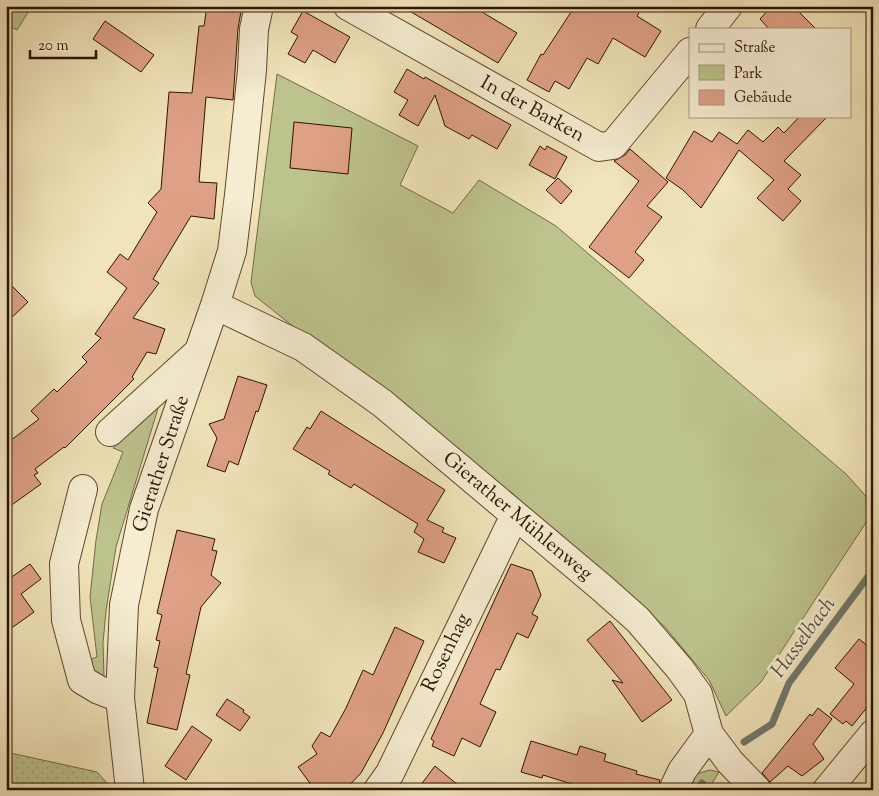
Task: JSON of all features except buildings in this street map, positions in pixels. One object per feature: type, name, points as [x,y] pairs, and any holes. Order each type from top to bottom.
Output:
[{"type":"street","name":"Gierather Straße","points":[[130,790],[120,698],[124,605],[144,509],[200,352],[232,251],[243,156],[254,29],[259,6]]},
{"type":"street","name":"In der Barken","points":[[348,6],[599,147],[613,145],[689,53]]},
{"type":"street","points":[[711,28],[728,6]]},
{"type":"street","name":"Gierather Mühlenweg","points":[[215,305],[303,347],[382,403],[638,620],[680,669],[698,694],[709,734],[730,762],[757,790]]},
{"type":"street","name":"Gierather Straße","points":[[110,432],[200,352]]},
{"type":"street","points":[[83,489],[64,564],[66,620],[82,680],[99,690],[120,698]]},
{"type":"street","name":"Rosenhag","points":[[378,790],[390,773],[515,515]]},
{"type":"street","points":[[673,790],[682,771],[709,734]]},
{"type":"street","points":[[827,790],[873,734]]},
{"type":"green space","points":[[6,6],[32,6],[17,30],[6,25]]},
{"type":"green space","points":[[277,74],[418,146],[400,185],[453,213],[479,180],[556,226],[846,474],[873,504],[873,512],[761,682],[726,716],[709,680],[665,627],[530,509],[463,455],[255,296],[251,282]]},
{"type":"green space","points":[[159,405],[116,547],[103,643],[104,678],[95,679],[83,662],[97,657],[90,597],[102,504],[123,452],[113,448]]},
{"type":"green space","points":[[6,752],[97,772],[113,790],[6,790]]},
{"type":"green space","points":[[710,770],[719,772],[708,790],[684,790],[696,774]]},
{"type":"waterway","name":"Hasselbach","points":[[744,742],[772,724],[789,683],[870,574],[873,573]]},
{"type":"waterway","name":"Hasselbach","points":[[699,790],[702,783]]}]
